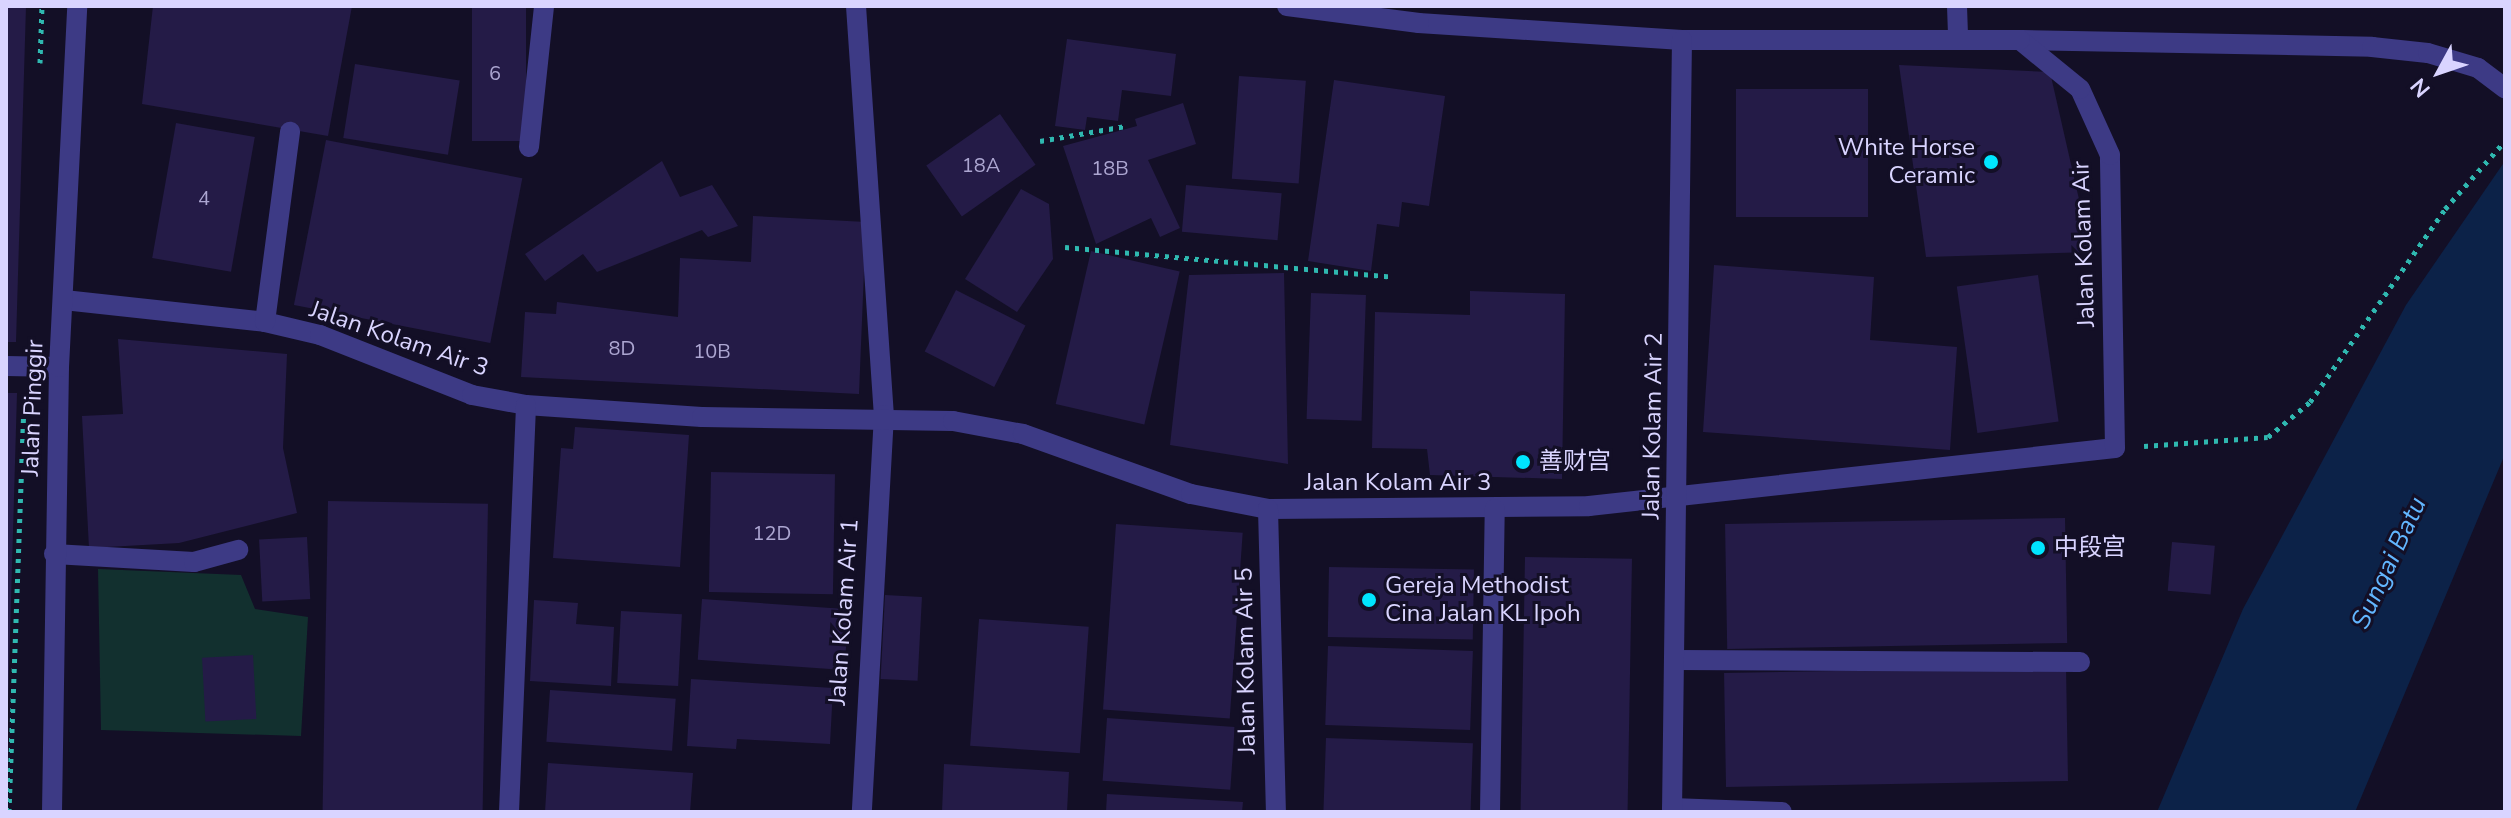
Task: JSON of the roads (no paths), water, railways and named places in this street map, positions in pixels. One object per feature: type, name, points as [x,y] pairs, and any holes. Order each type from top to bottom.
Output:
[{"type":"street","name":"Jalan Pinggir","points":[[52,812],[59,367],[77,6]]},
{"type":"street","points":[[529,147],[544,6]]},
{"type":"street","points":[[856,6],[884,415]]},
{"type":"street","points":[[1287,6],[1419,23],[1682,40],[1958,38],[2372,47],[2478,68],[2505,88]]},
{"type":"street","points":[[1957,6],[1958,38]]},
{"type":"street","name":"Jalan Kolam Air 2","points":[[1672,810],[1682,40]]},
{"type":"street","name":"Jalan Kolam Air","points":[[2020,40],[2080,89],[2110,155],[2115,448]]},
{"type":"street","points":[[265,322],[290,132]]},
{"type":"street","name":"Jalan Kolam Air 3","points":[[64,300],[265,322],[320,335],[472,395],[526,405],[702,417],[884,415],[1023,434],[1151,482],[1268,509],[1495,509],[1678,495],[2115,448]]},
{"type":"street","points":[[6,366],[59,367]]},
{"type":"street","points":[[509,812],[526,405]]},
{"type":"street","name":"Jalan Kolam Air 1","points":[[862,812],[884,415]]},
{"type":"street","name":"Jalan Kolam Air 5","points":[[1268,509],[1276,812]]},
{"type":"street","points":[[1490,812],[1495,509]]},
{"type":"street","points":[[54,554],[194,562],[238,550]]},
{"type":"street","points":[[1675,660],[2080,662]]},
{"type":"street","points":[[1672,810],[1782,812]]},
{"type":"water","name":"Sungai Batu","points":[[2505,161],[2505,454],[2355,812],[2157,812],[2243,609],[2406,305]]},
{"type":"place","name":"White Horse Ceramic","points":[[1991,162]]},
{"type":"place","name":"善财宫","points":[[1523,462]]},
{"type":"place","name":"中段宫","points":[[2038,548]]},
{"type":"place","name":"Gereja Methodist Cina Jalan KL Ipoh","points":[[1369,600]]}]
